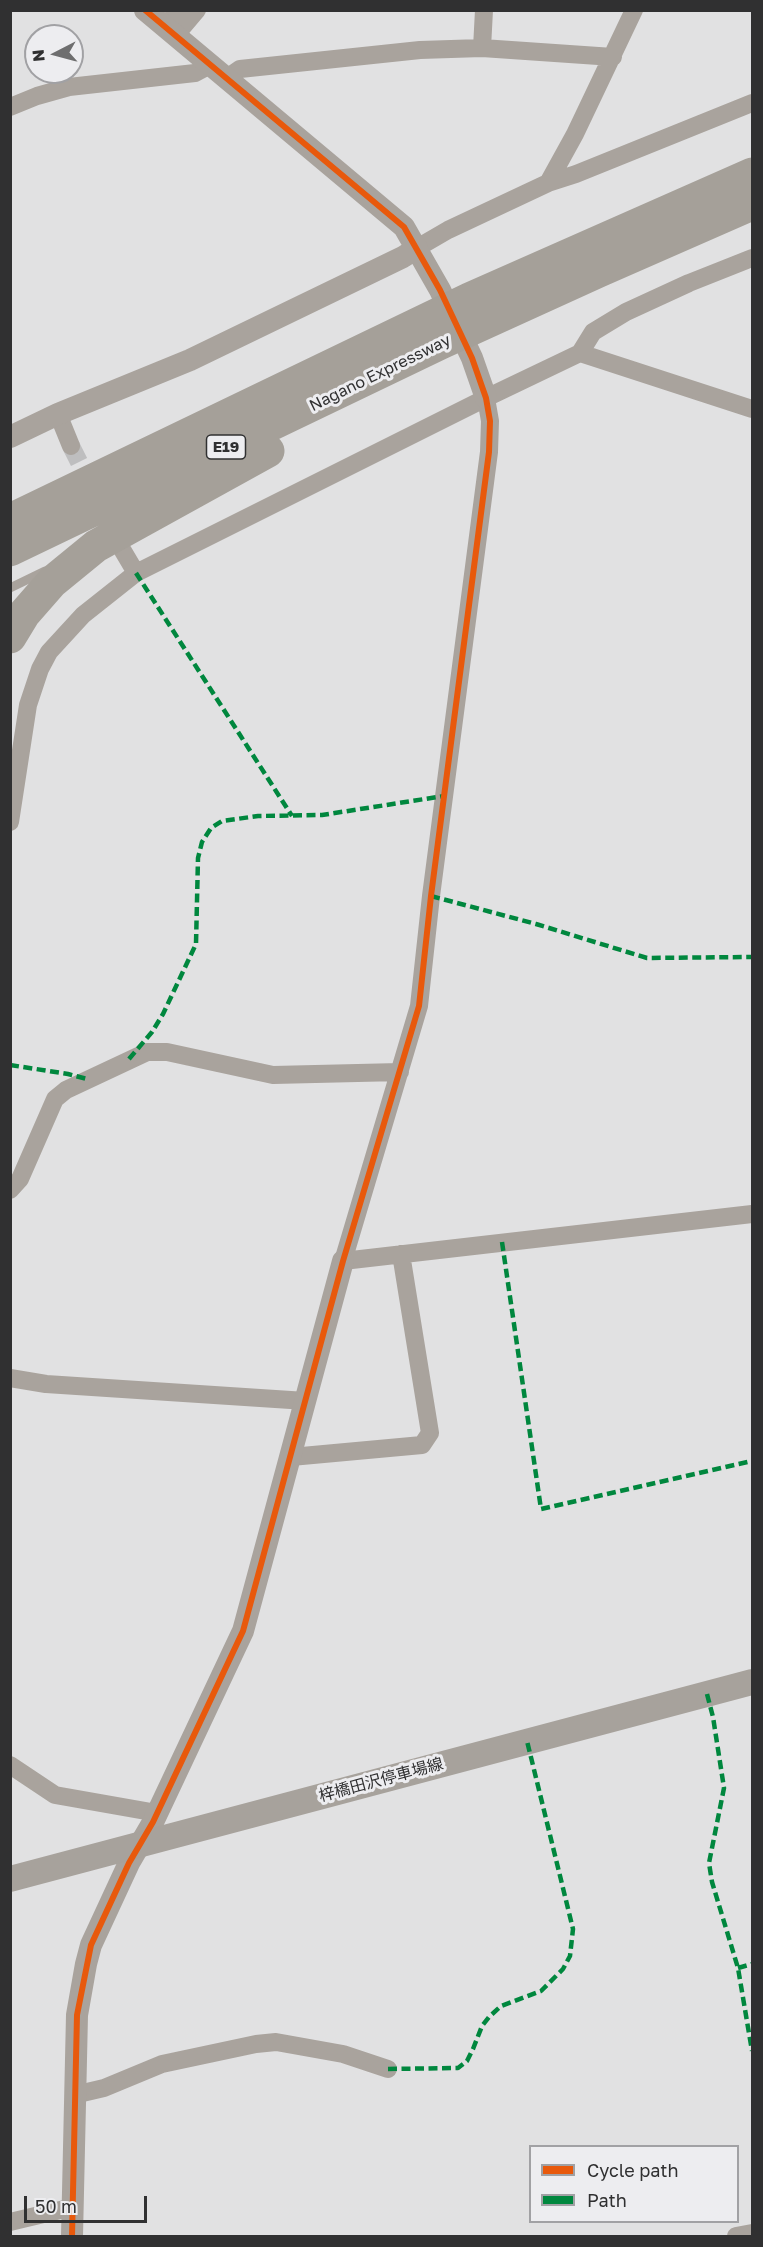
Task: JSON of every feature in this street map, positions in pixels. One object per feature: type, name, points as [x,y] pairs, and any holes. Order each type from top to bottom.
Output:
[{"type":"highway","name":"Nagano Expressway","points":[[479,321],[753,174]]},
{"type":"highway","name":"Nagano Expressway","points":[[10,550],[440,339],[753,204]]},
{"type":"highway","points":[[10,637],[24,614],[41,594],[96,546],[334,415],[440,339],[479,321]]},
{"type":"highway","name":"Nagano Expressway","points":[[10,520],[81,486],[440,339]]},
{"type":"highway","points":[[10,513],[81,486]]},
{"type":"main road","name":"梓橋田沢停車場線","points":[[10,1879],[753,1682]]},
{"type":"street","points":[[72,2236],[76,2015],[86,1964],[96,1934],[129,1863],[157,1813],[243,1631],[343,1261],[419,1006],[431,896],[489,452],[490,421],[486,398],[472,358],[417,248],[404,227],[219,71],[173,24],[146,10]]},
{"type":"street","points":[[173,24],[197,10]]},
{"type":"street","points":[[482,48],[484,10]]},
{"type":"street","points":[[548,183],[575,134],[634,10]]},
{"type":"street","points":[[10,106],[69,87],[420,50],[482,48],[613,57]]},
{"type":"street","points":[[10,437],[58,414],[190,360],[403,256],[447,230],[548,183],[753,103]]},
{"type":"street","points":[[10,822],[28,705],[40,669],[49,652],[83,615],[136,573],[580,353],[593,332],[626,312],[688,283],[753,258]]},
{"type":"street","points":[[580,353],[753,409]]},
{"type":"street","points":[[58,414],[71,446]]},
{"type":"street","points":[[123,551],[136,573]]},
{"type":"street","points":[[10,1190],[20,1179],[55,1099],[66,1090],[147,1052],[167,1052],[273,1075],[400,1072]]},
{"type":"street","points":[[343,1261],[753,1214]]},
{"type":"street","points":[[291,1457],[423,1445],[429,1433],[401,1254]]},
{"type":"street","points":[[10,1377],[46,1384],[306,1401]]},
{"type":"street","points":[[10,1765],[55,1796],[157,1813]]},
{"type":"street","points":[[74,2095],[104,2088],[162,2064],[256,2044],[276,2042],[343,2054],[388,2069]]},
{"type":"street","points":[[10,2222],[73,2207]]},
{"type":"street","points":[[736,2236],[753,2233]]},
{"type":"lane","points":[[10,588],[48,570],[74,563]]},
{"type":"tunnel","points":[[71,446],[93,490]]},
{"type":"marked path","points":[[136,573],[292,816]]},
{"type":"marked path","points":[[129,1059],[152,1032],[163,1014],[196,944],[198,858],[202,842],[211,828],[222,821],[258,816],[322,815],[444,796]]},
{"type":"marked path","points":[[431,896],[536,924],[647,958],[752,957]]},
{"type":"marked path","points":[[10,1065],[87,1079]]},
{"type":"marked path","points":[[502,1242],[541,1509],[752,1461]]},
{"type":"marked path","points":[[707,1694],[713,1717],[724,1788],[709,1863],[712,1882],[738,1968],[752,2051]]},
{"type":"marked path","points":[[388,2069],[458,2068],[467,2061],[482,2026],[489,2017],[501,2006],[541,1991],[563,1969],[570,1956],[573,1929],[527,1741]]},
{"type":"marked path","points":[[738,1968],[752,1964]]},
{"type":"cycle path","points":[[72,2236],[77,2015],[91,1945],[129,1863],[153,1822],[243,1631],[343,1261],[419,1006],[431,896],[489,452],[490,421],[486,398],[472,358],[440,290],[404,227],[145,10]]}]
